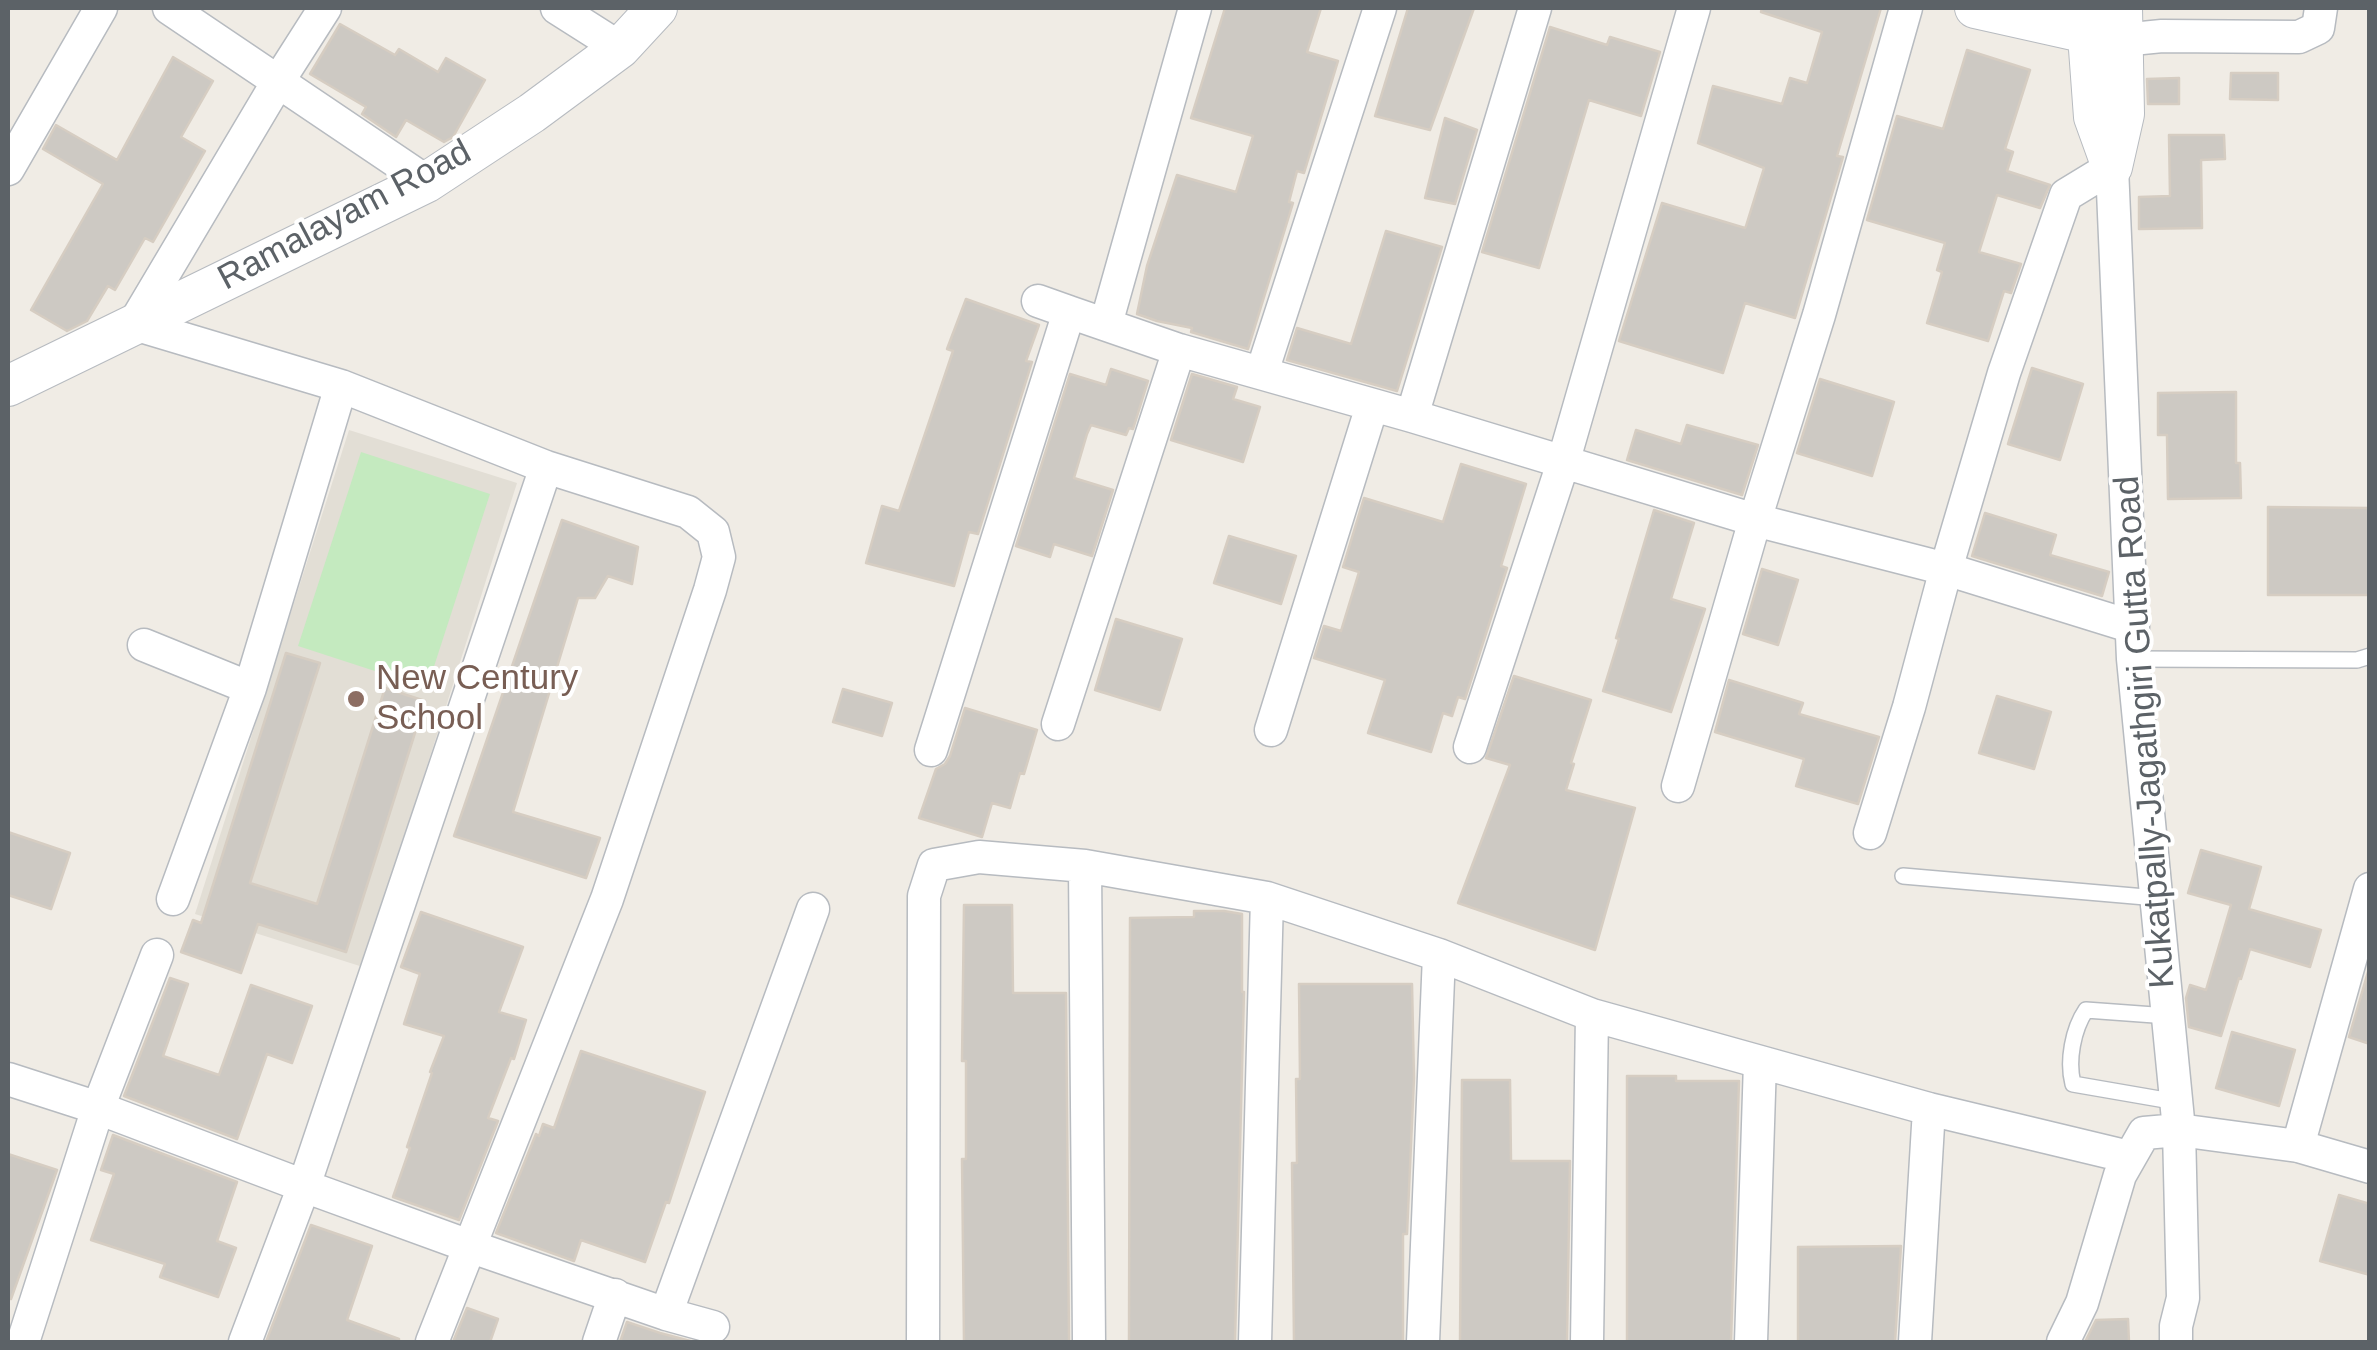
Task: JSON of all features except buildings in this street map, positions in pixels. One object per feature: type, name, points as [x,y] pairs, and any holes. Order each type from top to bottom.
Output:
[{"type":"street","points":[[8,169],[101,8]]},
{"type":"street","points":[[169,8],[427,182]]},
{"type":"street","points":[[326,8],[278,80],[134,324],[342,386],[546,467],[688,512],[713,532],[720,556],[607,899],[432,1342]]},
{"type":"street","points":[[557,8],[620,48]]},
{"type":"street","name":"Ramalayam Road","points":[[8,386],[427,182],[532,113],[620,48],[657,8]]},
{"type":"street","points":[[1106,324],[1195,8]]},
{"type":"street","points":[[1262,372],[1380,8]]},
{"type":"street","points":[[1412,416],[1535,8]]},
{"type":"street","points":[[1470,747],[1563,463],[1694,8]]},
{"type":"street","points":[[1678,786],[1906,8]]},
{"type":"street","points":[[1975,8],[2104,22],[2162,36],[2298,37],[2318,28],[2321,8]]},
{"type":"street","name":"Kukatpally-Jagathgiri Gutta Road","points":[[2104,22],[2094,117],[2112,167],[2133,643],[2178,1116],[2183,1298]]},
{"type":"street","points":[[1870,833],[2004,373],[2066,195],[2112,167]]},
{"type":"street","points":[[1038,301],[1180,350],[1755,520],[1946,568],[2133,643]]},
{"type":"street","points":[[931,750],[1069,312]]},
{"type":"street","points":[[1058,724],[1180,350]]},
{"type":"street","points":[[173,899],[250,688],[342,386]]},
{"type":"street","points":[[1272,730],[1372,406]]},
{"type":"street","points":[[245,1342],[304,1186],[546,467]]},
{"type":"street","points":[[144,645],[250,688]]},
{"type":"street","points":[[923,1342],[924,896],[934,864],[979,857],[1084,866],[1267,898],[1439,956],[1592,1014],[1929,1109],[2130,1157]]},
{"type":"street","points":[[1084,866],[1089,1342]]},
{"type":"street","points":[[2298,1146],[2370,889]]},
{"type":"street","points":[[1255,1342],[1267,898]]},
{"type":"street","points":[[666,1314],[813,909]]},
{"type":"street","points":[[23,1342],[98,1108],[156,956]]},
{"type":"street","points":[[1423,1342],[1439,956]]},
{"type":"street","points":[[1587,1342],[1592,1014]]},
{"type":"street","points":[[1751,1342],[1760,1062]]},
{"type":"street","points":[[8,1079],[98,1108],[469,1246],[713,1327]]},
{"type":"street","points":[[1915,1342],[1929,1109]]},
{"type":"street","points":[[2063,1342],[2082,1303],[2120,1174],[2144,1133],[2178,1116],[2370,1168]]},
{"type":"street","points":[[598,1342],[614,1295]]},
{"type":"street","points":[[2176,1342],[2183,1298]]},
{"type":"street","points":[[2183,1298],[2195,1324],[2195,1342]]},
{"type":"lane","points":[[2133,643],[2357,660],[2370,656]]},
{"type":"lane","points":[[1902,876],[2156,898]]},
{"type":"lane","points":[[2168,1016],[2086,1010],[2078,1021],[2069,1070],[2073,1084],[2178,1116]]},
{"type":"shaded area","name":"New Century School","points":[[349,430],[517,483],[363,967],[195,914]]},
{"type":"green space","points":[[361,452],[490,494],[427,688],[298,646]]},
{"type":"place","name":"New Century School","points":[[356,699]]}]
